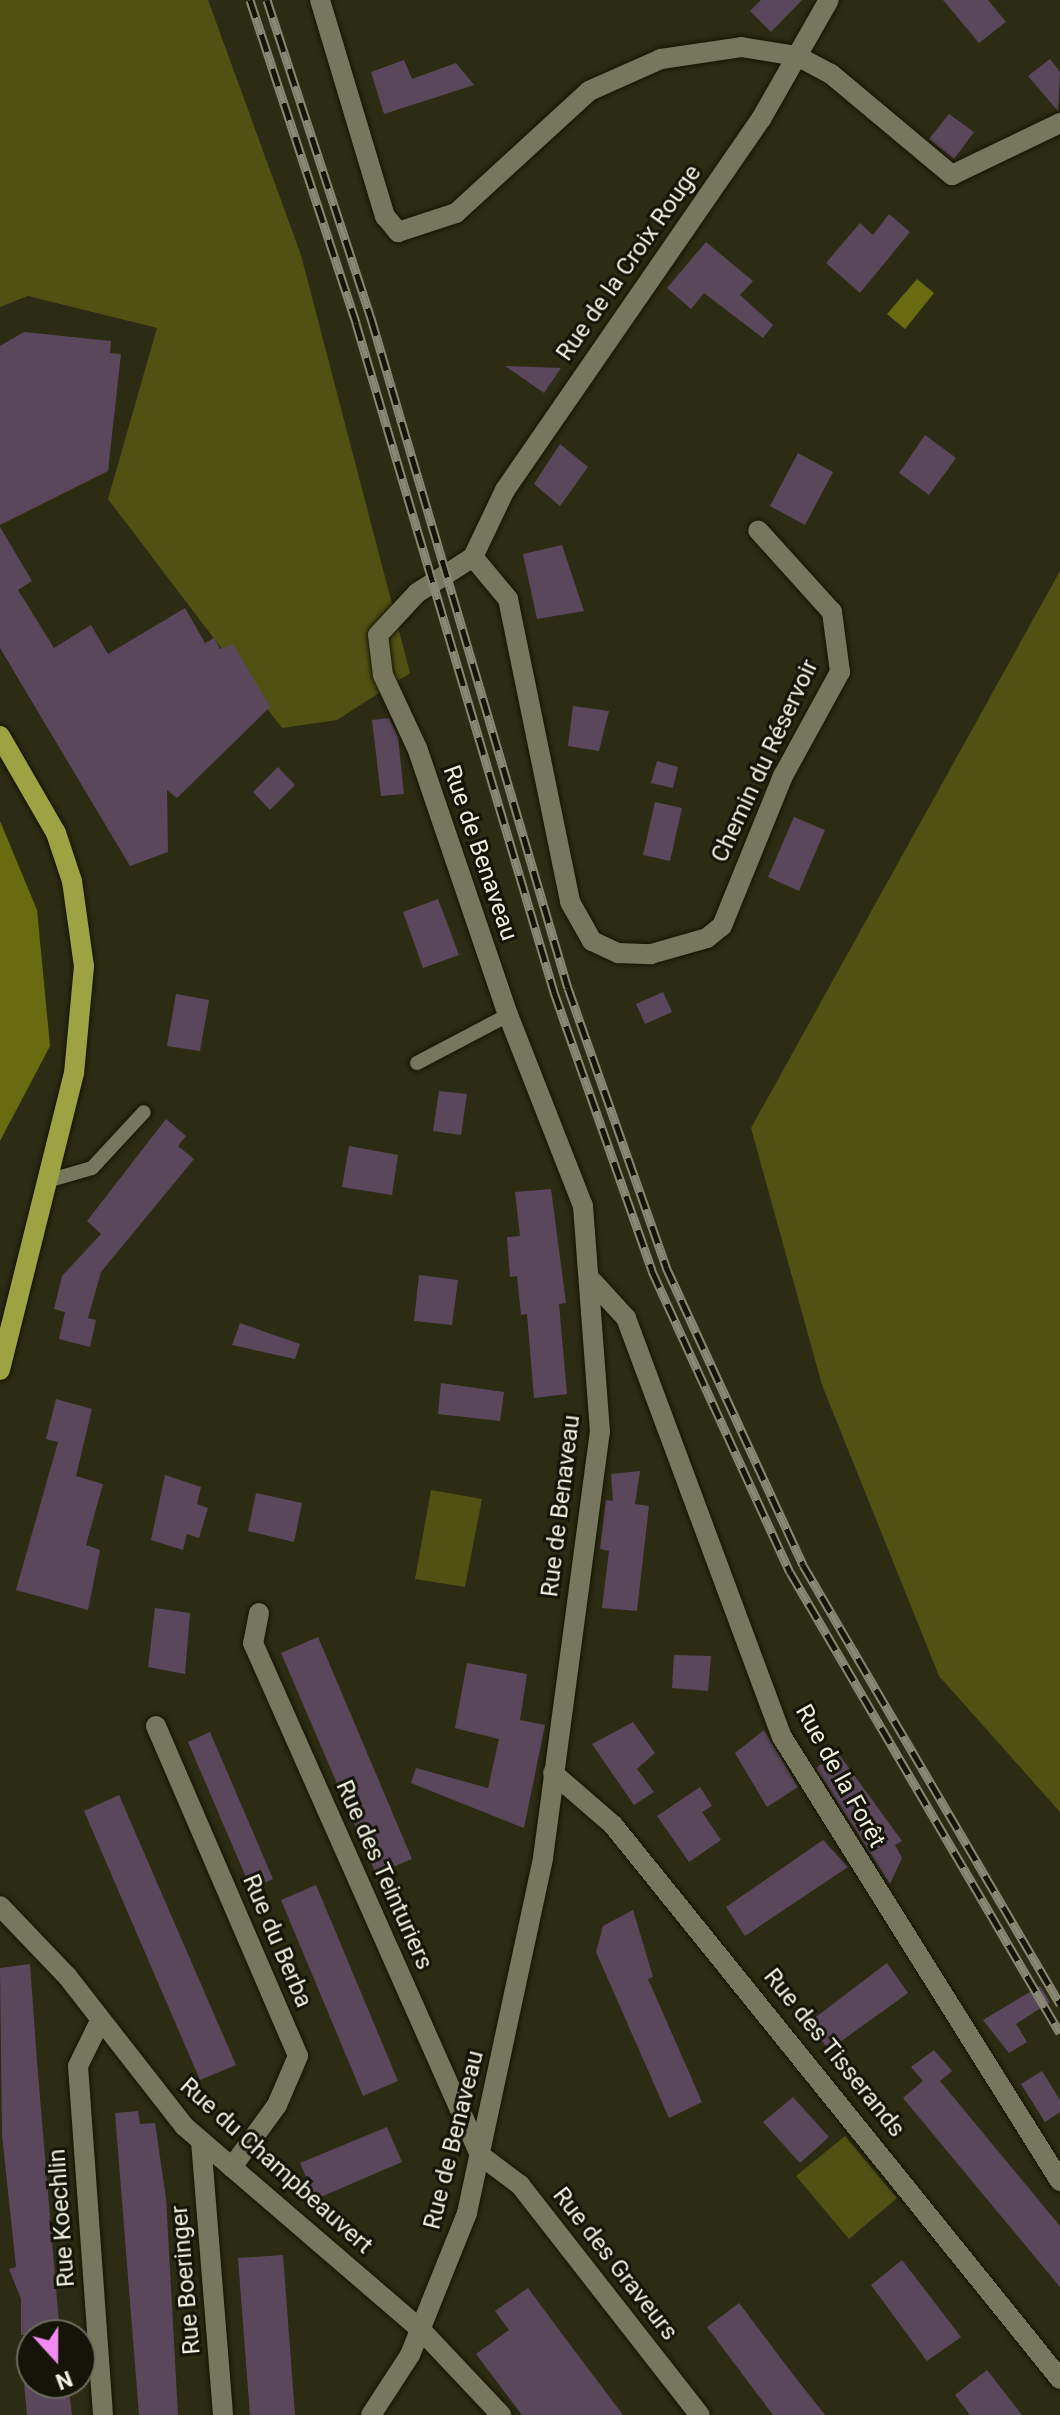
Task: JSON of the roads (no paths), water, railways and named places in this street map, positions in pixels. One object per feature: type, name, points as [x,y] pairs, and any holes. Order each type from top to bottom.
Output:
[{"type":"main road","points":[[0,736],[56,833],[80,925],[84,966],[74,1073],[0,1370]]},
{"type":"street","points":[[320,0],[385,216],[398,232],[456,213],[589,91],[661,59],[741,47],[797,56],[831,74],[952,175],[1060,123]]},
{"type":"street","name":"Rue de la Croix Rouge","points":[[473,557],[505,490],[761,119],[829,0]]},
{"type":"street","name":"Chemin du Réservoir","points":[[473,557],[508,599],[570,902],[592,941],[618,953],[651,954],[707,938],[722,926],[783,776],[840,672],[832,612],[758,530]]},
{"type":"street","name":"Rue de Benaveau","points":[[371,2415],[421,2330],[467,2213],[543,1858],[600,1432],[593,1282],[583,1206],[508,1015],[417,748],[383,675],[378,635],[417,593],[473,557]]},
{"type":"street","name":"Rue de la Forêt","points":[[593,1282],[626,1318],[782,1737],[1060,2181]]},
{"type":"street","name":"Rue des Teinturiers","points":[[259,1613],[253,1643],[480,2155]]},
{"type":"street","name":"Rue du Berba","points":[[156,1726],[298,2056],[277,2105],[232,2167]]},
{"type":"street","name":"Rue des Tisserands","points":[[553,1773],[613,1825],[1060,2379]]},
{"type":"street","name":"Rue du Champbeauvert","points":[[0,1906],[67,1976],[137,2072],[201,2141],[421,2330],[501,2415]]},
{"type":"street","name":"Rue Koechlin","points":[[100,2021],[78,2066],[103,2415]]},
{"type":"street","name":"Rue Boeringer","points":[[201,2141],[223,2415]]},
{"type":"street","name":"Rue des Graveurs","points":[[480,2155],[520,2185],[700,2415]]},
{"type":"lane","points":[[417,1063],[508,1015]]},
{"type":"lane","points":[[47,1181],[92,1168],[144,1112]]},
{"type":"railway","points":[[250,0],[356,323],[554,992],[652,1271],[790,1572],[1060,2033]]},
{"type":"railway","points":[[267,0],[371,318],[568,988],[666,1267],[803,1565],[1060,2004]]}]
